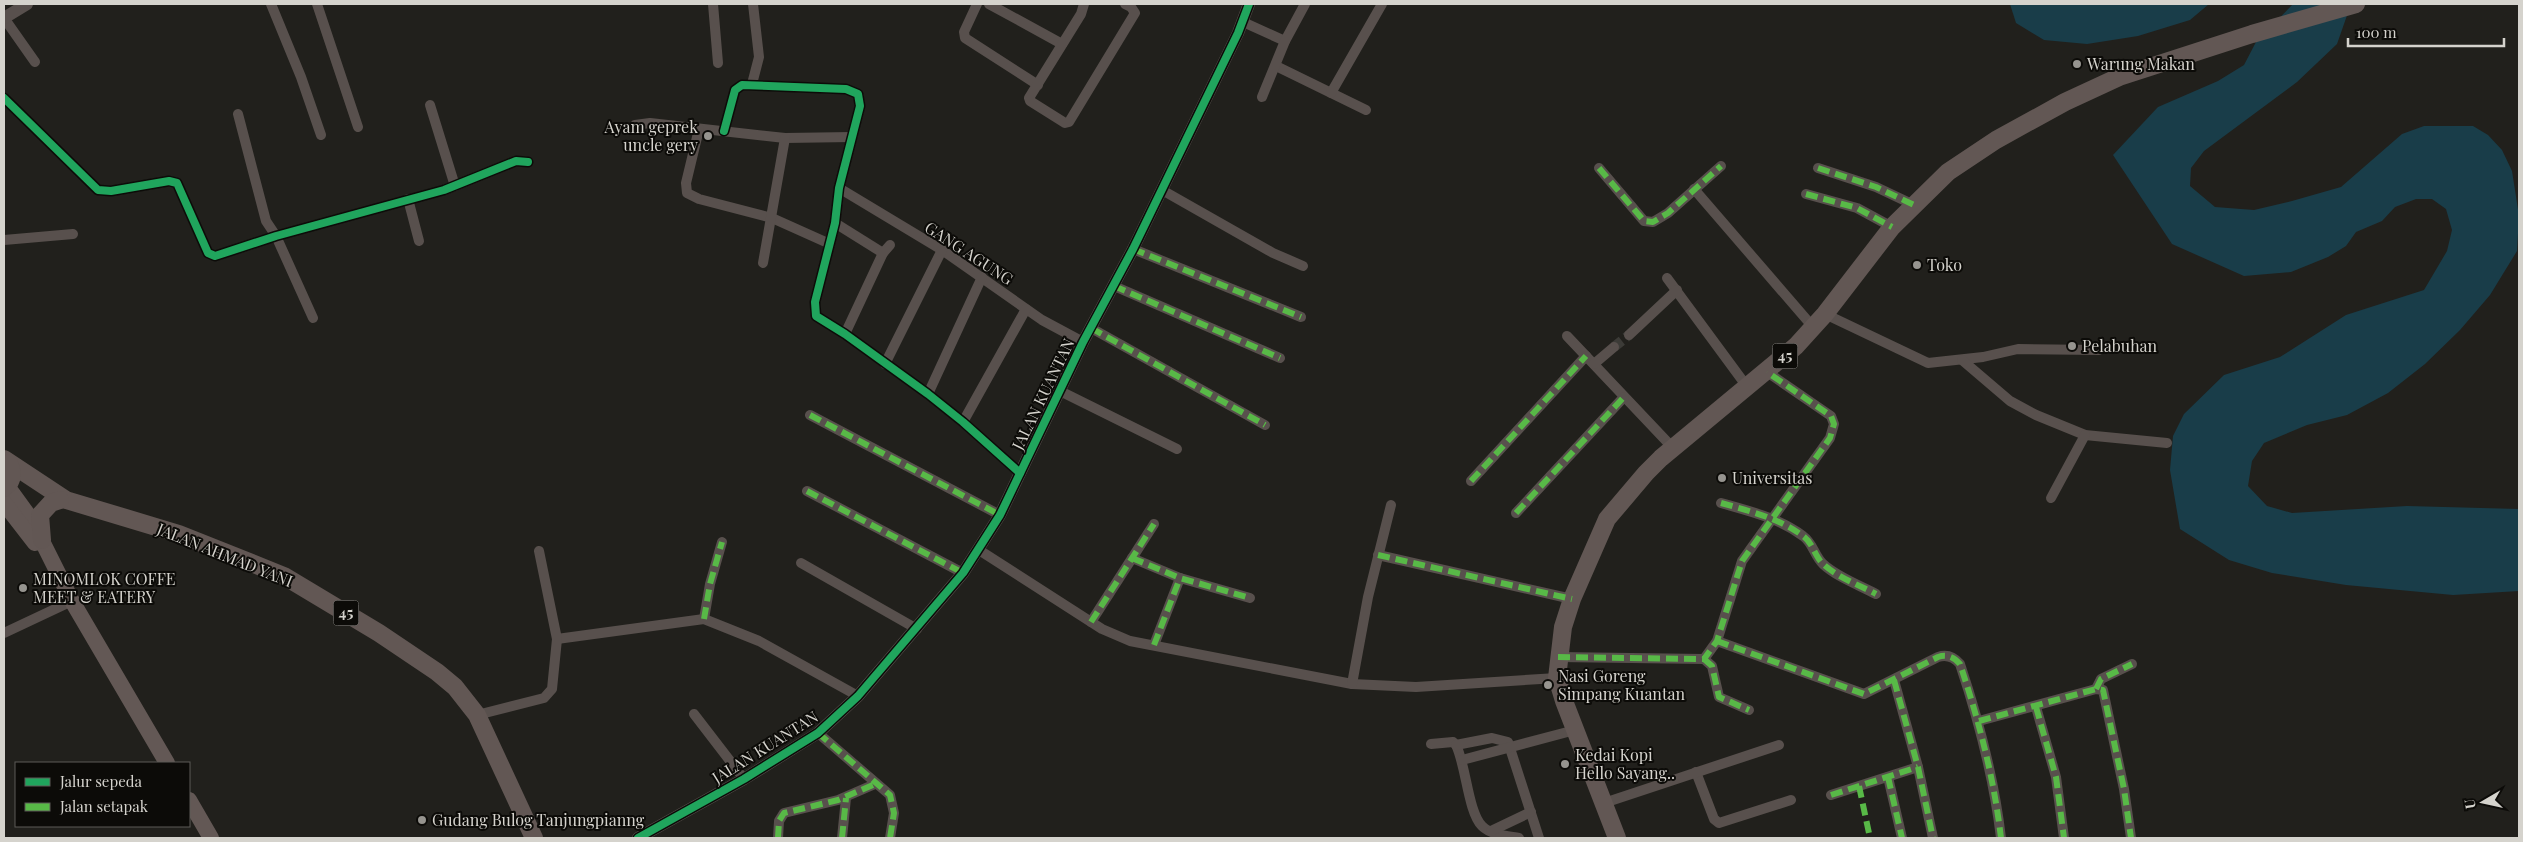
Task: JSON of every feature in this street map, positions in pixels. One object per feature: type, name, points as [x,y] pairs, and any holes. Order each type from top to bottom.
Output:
[{"type":"highway","name":"45","points":[[1617,838],[1556,678],[1563,626],[1572,599],[1607,519],[1646,473],[1673,448],[1748,388],[1796,346],[1819,320],[1892,227],[1948,172],[1996,140],[2081,93],[2119,77],[2252,34],[2356,4]]},
{"type":"highway","points":[[6,467],[34,478],[58,499]]},
{"type":"highway","points":[[6,467],[58,499]]},
{"type":"highway","points":[[31,519],[37,504],[58,499]]},
{"type":"highway","points":[[42,540],[40,515],[58,499]]},
{"type":"highway","name":"JALAN AHMAD YANI","points":[[58,499],[179,534],[284,576],[379,633],[437,672],[455,687],[477,715],[534,838]]},
{"type":"main road","points":[[6,467],[72,601],[166,762]]},
{"type":"main road","points":[[4,503],[41,550],[62,582]]},
{"type":"main road","points":[[190,802],[211,838]]},
{"type":"street","points":[[27,4],[4,18],[35,62]]},
{"type":"street","points":[[271,4],[301,76],[321,135]]},
{"type":"street","points":[[317,4],[358,128]]},
{"type":"street","points":[[713,4],[718,63]]},
{"type":"street","points":[[752,84],[759,57],[753,4]]},
{"type":"street","points":[[978,4],[964,32],[965,38],[1038,84]]},
{"type":"street","points":[[989,4],[1062,44]]},
{"type":"street","points":[[1084,4],[1029,98],[1030,101],[1065,123],[1069,122],[1135,13],[1131,7],[1125,4]]},
{"type":"street","name":"JALAN KUANTAN","points":[[638,838],[744,779],[818,733],[858,696],[963,573],[1000,515],[1083,342],[1114,286],[1162,190],[1243,22],[1249,4]]},
{"type":"street","points":[[1262,97],[1285,41],[1305,4]]},
{"type":"street","points":[[1331,93],[1382,4]]},
{"type":"street","points":[[1243,22],[1285,41]]},
{"type":"street","points":[[1276,66],[1366,110]]},
{"type":"street","points":[[724,131],[735,90],[742,85],[752,84],[852,91],[858,94],[861,101],[839,188],[835,223],[814,311],[820,320],[845,334],[928,394],[963,422],[1020,473]]},
{"type":"street","points":[[4,98],[98,190],[111,191],[169,181],[177,183],[208,252],[212,255],[221,255],[276,236],[456,186],[516,161],[528,162]]},
{"type":"street","points":[[430,105],[456,186]]},
{"type":"street","points":[[238,114],[263,211],[313,318]]},
{"type":"street","points":[[635,124],[650,123],[785,138],[852,137]]},
{"type":"street","points":[[698,129],[686,191],[699,199],[772,218],[830,244]]},
{"type":"street","points":[[763,263],[785,138]]},
{"type":"street","points":[[1599,168],[1646,222],[1656,222],[1721,166]]},
{"type":"street","points":[[1818,168],[1876,187],[1914,205]]},
{"type":"street","name":"GANG AGUNG","points":[[839,188],[942,250],[1026,309],[1083,342]]},
{"type":"street","points":[[1694,189],[1819,320],[1922,361],[1933,364],[2018,349],[2099,350]]},
{"type":"street","points":[[1162,190],[1273,253],[1303,266]]},
{"type":"street","points":[[1806,194],[1857,208],[1892,227]]},
{"type":"street","points":[[408,199],[419,241]]},
{"type":"street","points":[[835,223],[887,249],[845,334]]},
{"type":"street","points":[[4,240],[73,234]]},
{"type":"street","points":[[1133,249],[1301,317]]},
{"type":"street","points":[[885,364],[942,250]]},
{"type":"street","points":[[928,394],[982,277]]},
{"type":"street","points":[[1667,278],[1748,388]]},
{"type":"street","points":[[1114,286],[1280,358]]},
{"type":"street","points":[[1629,335],[1677,290]]},
{"type":"street","points":[[963,422],[1026,309]]},
{"type":"street","points":[[1091,328],[1265,425]]},
{"type":"street","points":[[1567,336],[1673,448]]},
{"type":"street","points":[[1594,364],[1614,347]]},
{"type":"street","points":[[1471,481],[1586,356]]},
{"type":"street","points":[[1962,360],[2010,401],[2036,415],[2085,435],[2168,443]]},
{"type":"street","points":[[1704,659],[1717,641],[1737,571],[1770,518],[1830,438],[1834,424],[1831,416],[1767,372]]},
{"type":"street","points":[[1060,391],[1177,448]]},
{"type":"street","points":[[1516,513],[1624,397]]},
{"type":"street","points":[[810,415],[1000,515]]},
{"type":"street","points":[[2052,498],[2085,435]]},
{"type":"street","points":[[807,491],[963,573]]},
{"type":"street","points":[[1721,503],[1770,518],[1803,535],[1811,544],[1817,557],[1828,568],[1876,594]]},
{"type":"street","points":[[1352,684],[1368,597],[1391,505]]},
{"type":"street","points":[[1091,622],[1154,524]]},
{"type":"street","points":[[704,619],[710,584],[722,542]]},
{"type":"street","points":[[979,550],[1102,630],[1130,641],[1352,684],[1416,687],[1556,678]]},
{"type":"street","points":[[477,715],[544,698],[548,695],[555,675],[558,639],[539,551]]},
{"type":"street","points":[[1378,555],[1572,599]]},
{"type":"street","points":[[1132,558],[1180,578],[1250,598]]},
{"type":"street","points":[[801,563],[917,629]]},
{"type":"street","points":[[1154,645],[1180,578]]},
{"type":"street","points":[[4,633],[72,601]]},
{"type":"street","points":[[558,639],[704,619],[760,641],[858,696]]},
{"type":"street","points":[[1717,641],[1806,671],[1859,693],[1870,692],[1943,656],[1956,659],[1960,664],[1979,720],[1995,796],[2001,838]]},
{"type":"street","points":[[1558,657],[1704,659],[1712,666],[1719,697],[1749,710]]},
{"type":"street","points":[[2096,689],[2098,681],[2132,664]]},
{"type":"street","points":[[1894,680],[1918,767],[1932,838]]},
{"type":"street","points":[[1979,720],[2036,707],[2096,689],[2103,690],[2106,696],[2124,789],[2131,838]]},
{"type":"street","points":[[2036,707],[2056,777],[2064,838]]},
{"type":"street","points":[[694,714],[744,779]]},
{"type":"street","points":[[1462,760],[1576,730]]},
{"type":"street","points":[[818,733],[890,795],[894,805],[890,838]]},
{"type":"street","points":[[1456,745],[1492,738],[1508,742],[1539,838]]},
{"type":"street","points":[[1432,744],[1453,742],[1456,745],[1462,760],[1477,818],[1482,826],[1491,832],[1519,838]]},
{"type":"street","points":[[1604,803],[1779,745]]},
{"type":"street","points":[[1831,795],[1918,767]]},
{"type":"street","points":[[1696,772],[1714,819],[1719,823],[1791,800]]},
{"type":"street","points":[[1888,777],[1902,838]]},
{"type":"street","points":[[778,838],[778,821],[784,813],[846,798],[876,784]]},
{"type":"street","points":[[842,838],[846,798]]},
{"type":"street","points":[[1491,832],[1531,812]]},
{"type":"water","points":[[2010,4],[2209,4],[2190,20],[2138,36],[2087,44],[2044,40],[2016,23]]},
{"type":"water","points":[[2293,4],[2351,4],[2337,44],[2297,82],[2204,151],[2191,168],[2190,186],[2215,207],[2254,210],[2341,187],[2402,134],[2424,126],[2473,126],[2488,135],[2502,150],[2512,171],[2519,216],[2517,251],[2490,295],[2460,330],[2425,364],[2388,393],[2347,415],[2307,425],[2264,443],[2252,461],[2248,486],[2267,506],[2292,513],[2407,506],[2519,509],[2519,591],[2453,595],[2346,585],[2272,573],[2229,560],[2180,529],[2170,470],[2173,436],[2184,414],[2224,375],[2280,357],[2346,315],[2424,290],[2447,251],[2452,230],[2446,209],[2432,199],[2416,199],[2395,207],[2382,221],[2356,232],[2346,246],[2328,257],[2291,272],[2244,276],[2172,244],[2113,155],[2158,107],[2218,81],[2244,65],[2256,42]]},
{"type":"tunnel","points":[[1614,347],[1629,335]]},
{"type":"marked path","points":[[1599,168],[1644,221],[1653,222],[1668,213],[1721,166]]},
{"type":"marked path","points":[[1818,168],[1876,187],[1914,205]]},
{"type":"marked path","points":[[1806,194],[1857,208],[1892,227]]},
{"type":"marked path","points":[[1133,249],[1301,317]]},
{"type":"marked path","points":[[1114,286],[1280,358]]},
{"type":"marked path","points":[[1091,328],[1265,425]]},
{"type":"marked path","points":[[1471,481],[1586,356]]},
{"type":"marked path","points":[[1558,657],[1704,659],[1717,641],[1742,561],[1830,438],[1834,424],[1831,416],[1767,372]]},
{"type":"marked path","points":[[1516,513],[1624,397]]},
{"type":"marked path","points":[[810,415],[1000,515]]},
{"type":"marked path","points":[[807,491],[963,573]]},
{"type":"marked path","points":[[1721,503],[1784,524],[1806,539],[1823,564],[1829,569],[1876,594]]},
{"type":"marked path","points":[[1091,622],[1154,524]]},
{"type":"marked path","points":[[704,619],[710,584],[722,542]]},
{"type":"marked path","points":[[1378,555],[1572,599]]},
{"type":"marked path","points":[[1132,558],[1180,578],[1250,598]]},
{"type":"marked path","points":[[1154,645],[1180,578]]},
{"type":"marked path","points":[[1717,641],[1864,694],[1938,657],[1947,656],[1955,660],[1960,664],[1979,728],[1990,772],[2001,838]]},
{"type":"marked path","points":[[1704,659],[1712,666],[1719,697],[1749,710]]},
{"type":"marked path","points":[[2096,689],[2101,679],[2132,664]]},
{"type":"marked path","points":[[1894,680],[1918,767],[1933,838]]},
{"type":"marked path","points":[[1979,721],[2096,689],[2103,690],[2124,789],[2131,838]]},
{"type":"marked path","points":[[2036,707],[2056,777],[2064,838]]},
{"type":"marked path","points":[[818,733],[890,795],[894,813],[890,838]]},
{"type":"marked path","points":[[1831,795],[1918,767]]},
{"type":"marked path","points":[[1888,777],[1902,838]]},
{"type":"marked path","points":[[778,838],[779,821],[784,813],[838,800],[875,784]]},
{"type":"marked path","points":[[1859,786],[1870,838]]},
{"type":"marked path","points":[[842,838],[846,798]]},
{"type":"cycle path","points":[[638,838],[744,779],[818,733],[858,696],[963,573],[1000,515],[1083,342],[1133,249],[1238,33],[1249,4]]},
{"type":"cycle path","points":[[724,131],[735,90],[742,85],[846,89],[858,94],[860,106],[839,188],[835,223],[815,302],[816,316],[845,334],[928,394],[963,422],[1020,473]]},
{"type":"cycle path","points":[[4,98],[98,190],[111,191],[169,181],[177,183],[208,253],[215,256],[276,236],[444,190],[516,161],[528,162]]},
{"type":"place","name":"Warung Makan","points":[[2077,64]]},
{"type":"place","name":"Ayam geprek uncle gery","points":[[708,136]]},
{"type":"place","name":"Toko","points":[[1917,265]]},
{"type":"place","name":"Pelabuhan","points":[[2072,346]]},
{"type":"place","name":"Universitas","points":[[1722,478]]},
{"type":"place","name":"MINOMLOK COFFE MEET & EATERY","points":[[23,588]]},
{"type":"place","name":"Nasi Goreng Simpang Kuantan","points":[[1548,685]]},
{"type":"place","name":"Kedai Kopi Hello Sayang..","points":[[1565,764]]},
{"type":"place","name":"Gudang Bulog Tanjungpianng","points":[[422,820]]}]
